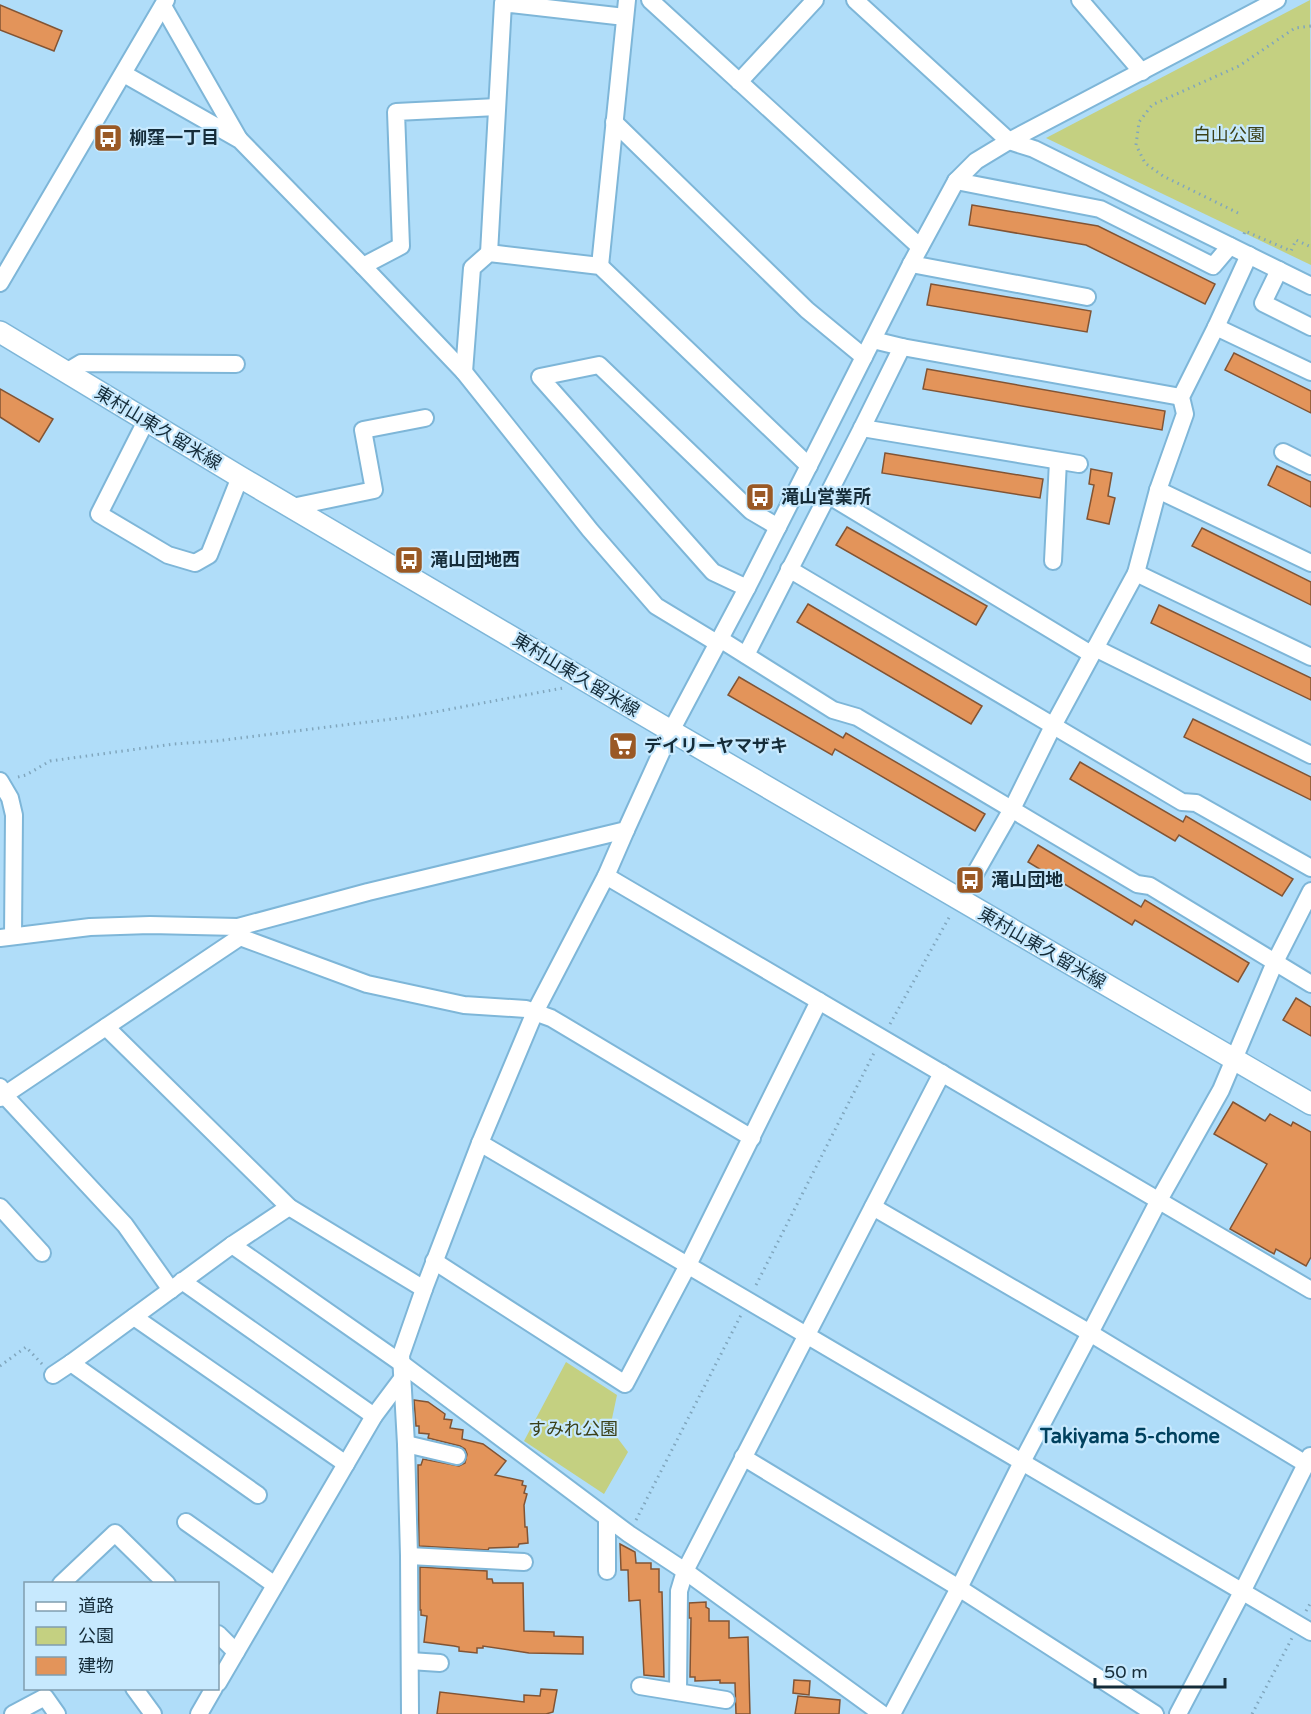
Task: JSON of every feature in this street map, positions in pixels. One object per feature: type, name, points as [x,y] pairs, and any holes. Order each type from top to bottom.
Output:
[{"type":"main road","name":"東村山東久留米線","points":[[0,333],[671,731],[1311,1104]]},
{"type":"street","points":[[600,266],[627,0]]},
{"type":"street","points":[[650,0],[920,247]]},
{"type":"street","points":[[739,82],[814,0]]},
{"type":"street","points":[[1080,0],[1142,72]]},
{"type":"street","points":[[865,2],[1009,141],[1034,149],[1311,286]]},
{"type":"street","points":[[410,1714],[409,1556],[401,1356],[434,1261],[535,1012],[606,876],[671,731],[956,181],[976,161],[1009,141],[1142,72],[1269,2]]},
{"type":"street","points":[[0,284],[164,3]]},
{"type":"street","points":[[164,3],[240,140],[464,372],[590,530],[656,606],[746,655],[833,710],[857,717],[1137,884],[1150,886],[1311,984]]},
{"type":"street","points":[[464,372],[472,268],[489,253],[503,3],[625,18]]},
{"type":"street","points":[[124,74],[240,140]]},
{"type":"street","points":[[363,266],[401,246],[396,112],[497,107]]},
{"type":"street","points":[[614,122],[807,310],[864,357]]},
{"type":"street","points":[[956,181],[1100,209],[1213,266],[1239,250]]},
{"type":"street","points":[[960,900],[1012,809],[1053,726],[1136,573],[1158,490],[1185,414],[1181,397],[1216,327],[1239,250]]},
{"type":"street","points":[[489,253],[600,266],[810,466]]},
{"type":"street","points":[[911,264],[1087,297]]},
{"type":"street","points":[[1279,270],[1263,303],[1311,327]]},
{"type":"street","points":[[1216,327],[1311,372]]},
{"type":"street","points":[[873,340],[1181,397]]},
{"type":"street","points":[[746,655],[902,347]]},
{"type":"street","points":[[66,372],[81,363],[236,364]]},
{"type":"street","points":[[747,588],[713,572],[540,377],[598,365],[751,511],[778,527]]},
{"type":"street","points":[[292,507],[374,490],[363,430],[425,418]]},
{"type":"street","points":[[146,421],[99,514],[109,520],[168,555],[195,563],[209,555],[240,477]]},
{"type":"street","points":[[862,428],[1079,464]]},
{"type":"street","points":[[1283,452],[1311,466]]},
{"type":"street","points":[[1053,561],[1058,461]]},
{"type":"street","points":[[1158,490],[1311,563]]},
{"type":"street","points":[[828,495],[1093,651],[1311,754]]},
{"type":"street","points":[[789,569],[1182,802],[1196,803],[1311,868]]},
{"type":"street","points":[[1136,573],[1311,657]]},
{"type":"street","points":[[1,781],[10,798],[14,815],[7,937],[90,927],[150,925],[239,932],[367,984],[464,1005],[526,1009],[551,1018],[752,1137]]},
{"type":"street","points":[[374,1416],[176,1286],[125,1225],[2,1094],[106,1028],[239,932],[368,892],[626,830]]},
{"type":"street","points":[[606,876],[1311,1290]]},
{"type":"street","points":[[892,1714],[1158,1200],[1221,1090],[1275,962],[1311,891]]},
{"type":"street","points":[[434,1261],[625,1384],[688,1265],[819,1001]]},
{"type":"street","points":[[106,1028],[289,1207],[424,1289]]},
{"type":"street","points":[[678,1692],[679,1591],[685,1571],[942,1073]]},
{"type":"street","points":[[480,1143],[1305,1629]]},
{"type":"street","points":[[0,1207],[42,1253]]},
{"type":"street","points":[[53,1375],[232,1245],[289,1207]]},
{"type":"street","points":[[873,1207],[1308,1459],[1178,1714]]},
{"type":"street","points":[[232,1245],[401,1371],[629,1534],[685,1571],[882,1714]]},
{"type":"street","points":[[134,1317],[346,1464]]},
{"type":"street","points":[[71,1363],[258,1495]]},
{"type":"street","points":[[219,1681],[401,1371]]},
{"type":"street","points":[[406,1444],[457,1456]]},
{"type":"street","points":[[743,1457],[959,1588],[1155,1714]]},
{"type":"street","points":[[607,1518],[607,1571]]},
{"type":"street","points":[[186,1522],[275,1585]]},
{"type":"street","points":[[63,1582],[116,1533],[164,1582]]},
{"type":"street","points":[[409,1556],[524,1562]]},
{"type":"street","points":[[219,1635],[236,1652]]},
{"type":"street","points":[[410,1661],[440,1664]]},
{"type":"street","points":[[640,1686],[726,1700]]},
{"type":"street","points":[[135,1690],[153,1714]]},
{"type":"street","points":[[204,1713],[214,1690]]},
{"type":"street","points":[[13,1714],[45,1697],[57,1714]]},
{"type":"path","points":[[1238,213],[1162,176],[1145,163],[1136,145],[1139,122],[1152,105],[1239,66],[1295,28],[1311,26]]},
{"type":"path","points":[[1239,250],[1245,231],[1291,251],[1296,240],[1311,247]]},
{"type":"path","points":[[1,781],[26,775],[50,761],[398,718],[590,683]]},
{"type":"path","points":[[629,1534],[882,1038],[960,900]]},
{"type":"path","points":[[0,1366],[26,1347],[53,1375]]},
{"type":"path","points":[[1252,1714],[1305,1629],[1311,1602]]},
{"type":"green space","name":"白山公園","points":[[1310,0],[1311,265],[1046,138]]},
{"type":"green space","name":"すみれ公園","points":[[566,1362],[617,1395],[610,1428],[628,1452],[604,1494],[524,1441]]},
{"type":"building","points":[[0,5],[62,31],[54,51],[0,30]]},
{"type":"building","points":[[972,205],[1098,226],[1215,284],[1205,304],[1086,245],[969,225]]},
{"type":"building","points":[[931,284],[1091,311],[1087,332],[927,305]]},
{"type":"building","points":[[1234,353],[1311,391],[1311,413],[1225,370]]},
{"type":"building","points":[[927,369],[1165,411],[1162,430],[923,389]]},
{"type":"building","points":[[0,389],[53,419],[39,442],[0,417]]},
{"type":"building","points":[[885,453],[1043,479],[1040,498],[882,473]]},
{"type":"building","points":[[1277,466],[1311,482],[1311,507],[1268,485]]},
{"type":"building","points":[[1091,469],[1112,473],[1108,496],[1115,498],[1109,524],[1087,519],[1094,485],[1089,484]]},
{"type":"building","points":[[847,527],[987,606],[976,625],[836,545]]},
{"type":"building","points":[[1202,528],[1311,582],[1311,605],[1192,546]]},
{"type":"building","points":[[808,604],[982,706],[971,724],[797,622]]},
{"type":"building","points":[[1159,605],[1311,678],[1311,700],[1151,623]]},
{"type":"building","points":[[739,677],[843,738],[846,733],[985,814],[975,831],[835,749],[832,755],[728,695]]},
{"type":"building","points":[[1193,719],[1311,777],[1311,800],[1184,737]]},
{"type":"building","points":[[1080,762],[1183,822],[1186,816],[1293,879],[1282,896],[1179,835],[1175,841],[1070,779]]},
{"type":"building","points":[[1038,845],[1141,907],[1145,900],[1249,963],[1238,982],[1135,920],[1132,925],[1028,862]]},
{"type":"building","points":[[1296,998],[1311,1007],[1311,1036],[1283,1020]]},
{"type":"building","points":[[1233,1102],[1265,1121],[1270,1114],[1291,1126],[1293,1122],[1311,1132],[1311,1257],[1306,1266],[1276,1249],[1274,1254],[1230,1229],[1267,1164],[1214,1134]]},
{"type":"building","points":[[414,1400],[428,1402],[445,1414],[444,1419],[452,1420],[450,1428],[463,1430],[462,1439],[483,1444],[506,1461],[495,1475],[523,1481],[522,1485],[526,1486],[524,1493],[527,1494],[524,1505],[528,1543],[519,1544],[518,1547],[489,1548],[488,1550],[419,1546],[418,1465],[421,1465],[423,1459],[459,1466],[465,1463],[467,1454],[460,1446],[428,1438],[429,1434],[419,1433],[419,1426],[416,1426]]},
{"type":"building","points":[[620,1544],[635,1552],[636,1563],[651,1563],[651,1569],[659,1569],[659,1592],[662,1592],[664,1677],[644,1675],[640,1600],[629,1601],[628,1570],[621,1570]]},
{"type":"building","points":[[420,1567],[487,1571],[487,1579],[492,1579],[493,1583],[523,1583],[524,1631],[554,1632],[554,1636],[583,1637],[583,1654],[529,1653],[483,1646],[483,1648],[477,1648],[477,1653],[459,1651],[459,1647],[424,1642],[427,1616],[421,1615],[420,1610]]},
{"type":"building","points":[[706,1602],[706,1607],[709,1609],[709,1621],[729,1621],[729,1638],[748,1637],[750,1714],[736,1714],[735,1683],[720,1683],[720,1680],[695,1681],[695,1677],[690,1677],[689,1603]]},
{"type":"building","points":[[794,1680],[810,1681],[809,1695],[793,1693]]},
{"type":"building","points":[[541,1689],[557,1690],[553,1712],[546,1714],[437,1714],[440,1692],[524,1702],[524,1695],[540,1696]]},
{"type":"building","points":[[798,1696],[840,1700],[839,1714],[795,1714]]},
{"type":"place","name":"柳窪一丁目","points":[[108,138]]},
{"type":"place","name":"滝山営業所","points":[[760,497]]},
{"type":"place","name":"滝山団地西","points":[[409,560]]},
{"type":"place","name":"デイリーヤマザキ","points":[[623,746]]},
{"type":"place","name":"滝山団地","points":[[970,880]]},
{"type":"district","name":"Takiyama 5-chome","points":[[1130,1437]]}]
